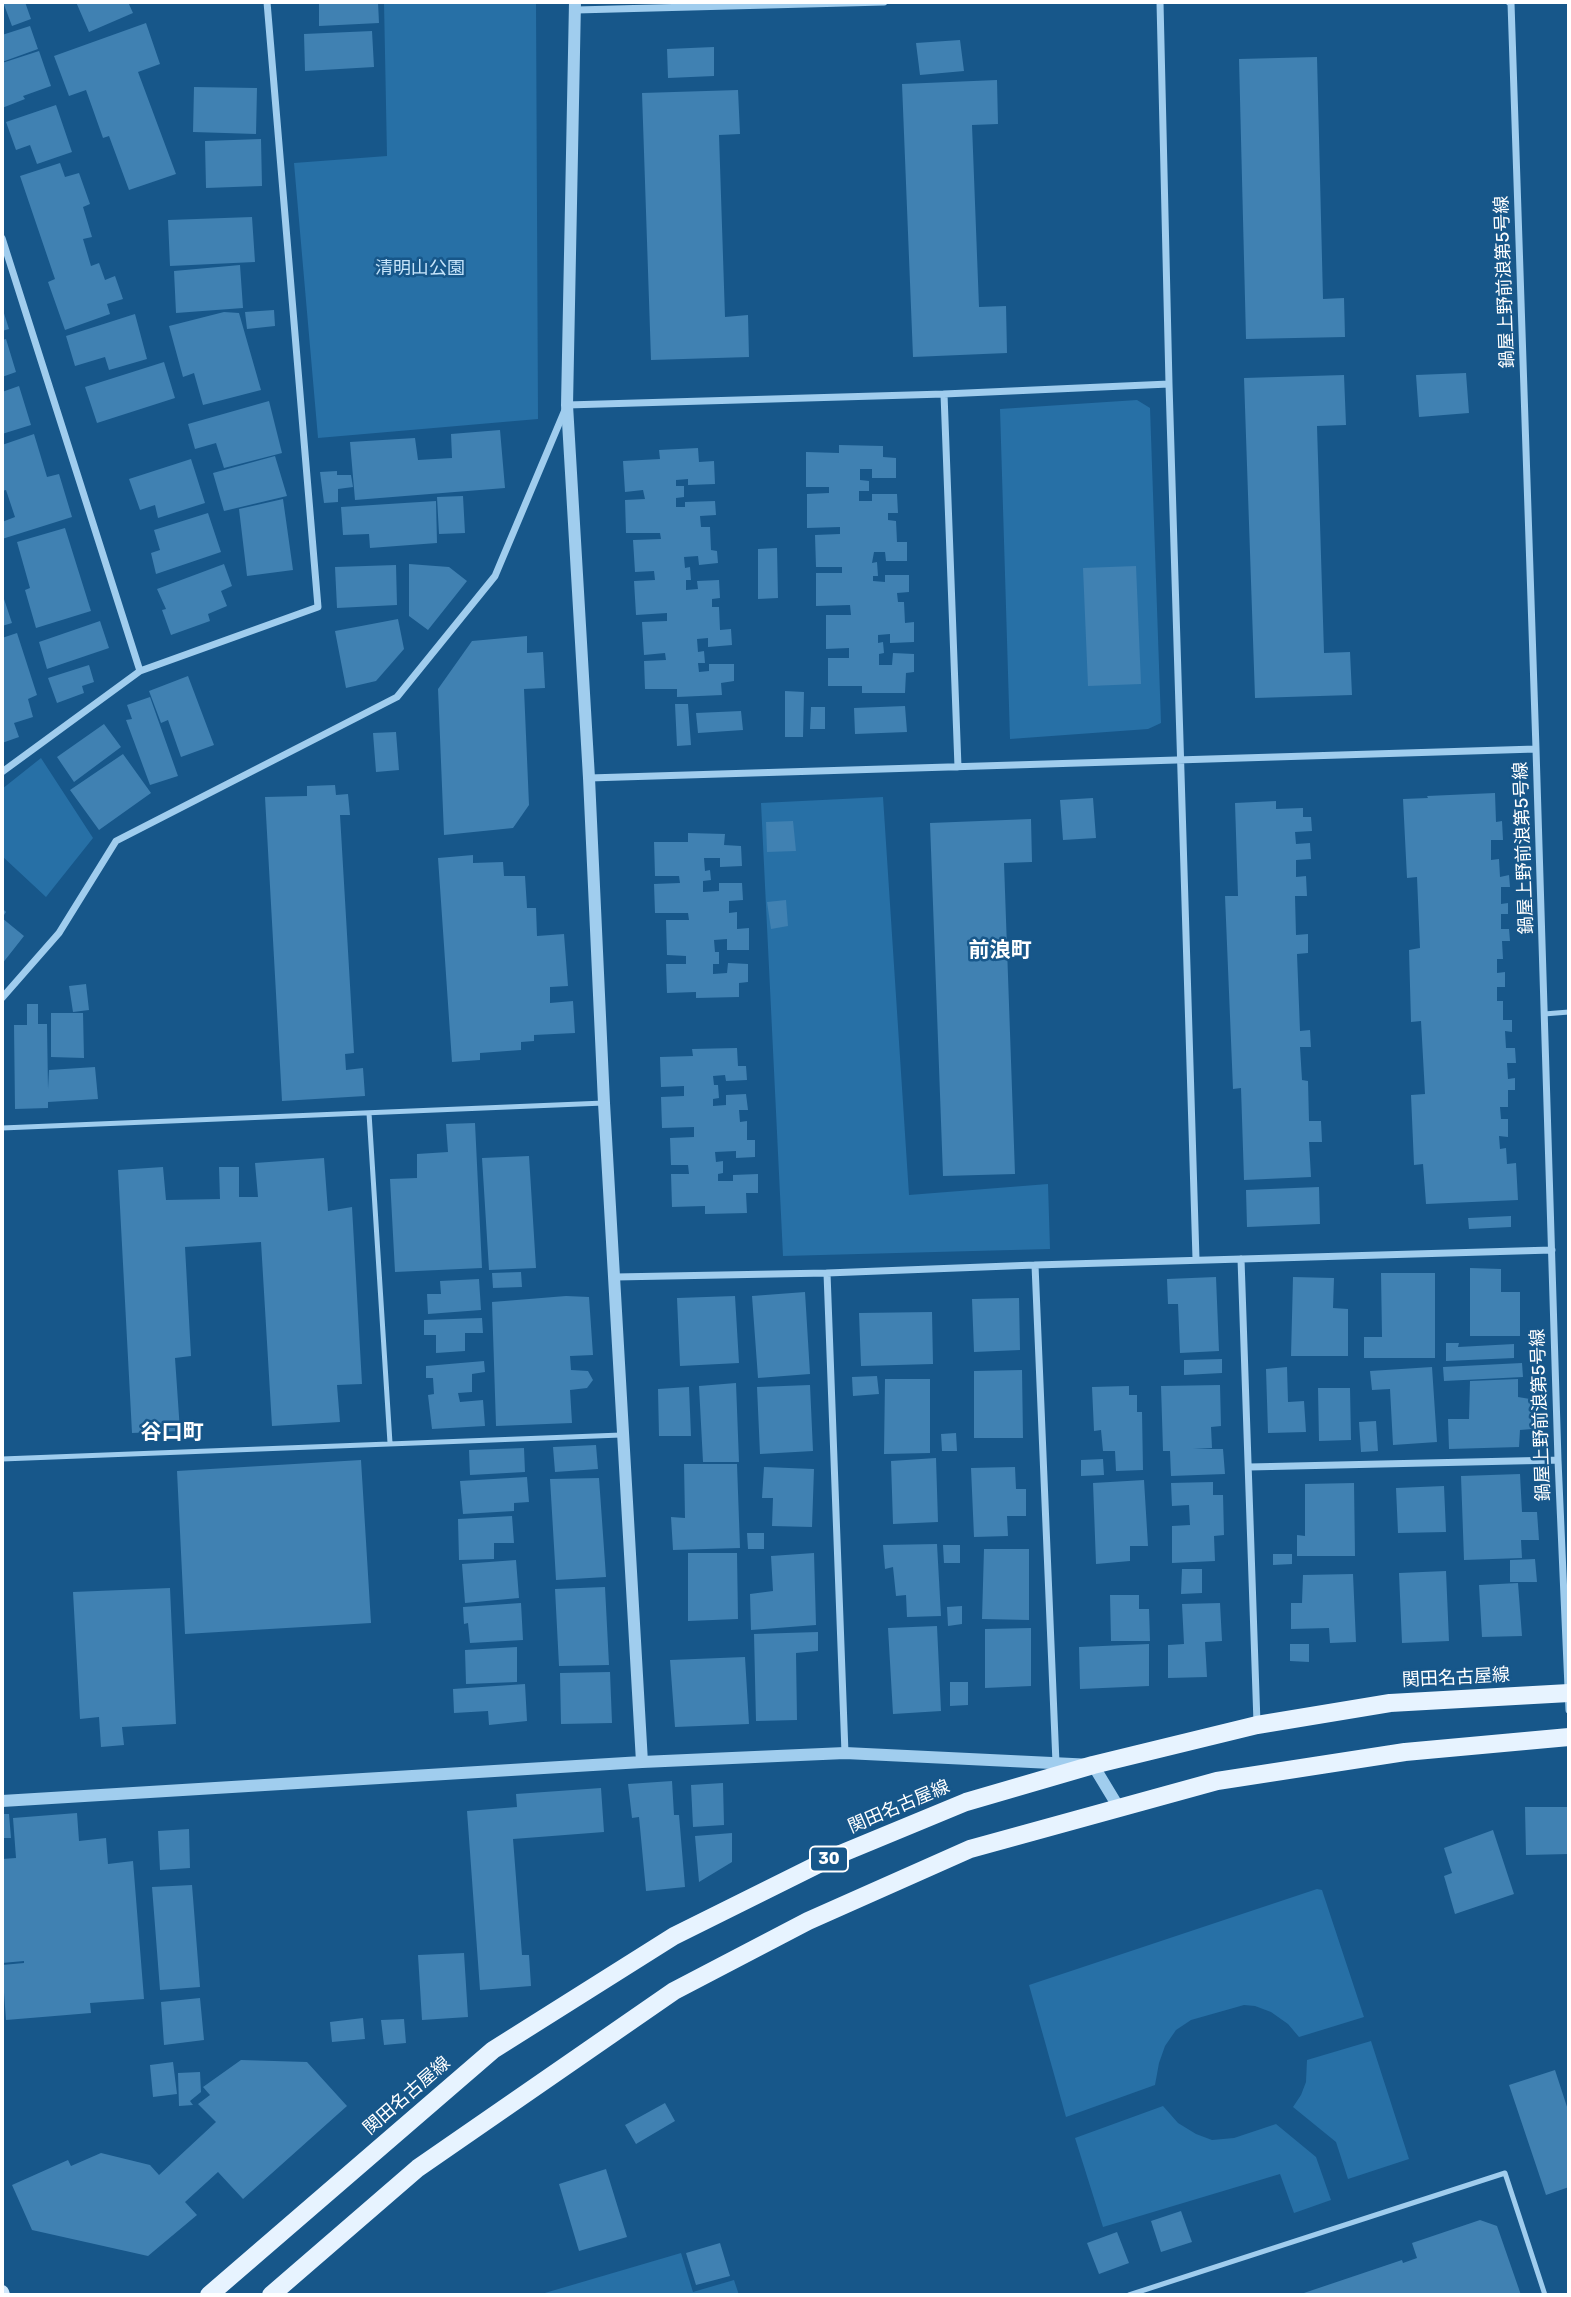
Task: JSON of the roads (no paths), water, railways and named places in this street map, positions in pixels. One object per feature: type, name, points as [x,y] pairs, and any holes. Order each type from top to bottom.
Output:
[{"type":"main road","name":"関田名古屋線","points":[[209,2295],[493,2050],[674,1936],[833,1857],[965,1802],[1093,1765],[1256,1725],[1390,1703],[1569,1698]]},
{"type":"main road","points":[[271,2295],[418,2168],[674,1991],[808,1922],[970,1849],[1217,1781],[1405,1752],[1569,1737]]},
{"type":"street","points":[[2,772],[140,671],[318,607],[267,2]]},
{"type":"street","points":[[642,1762],[567,405],[575,6],[884,2]]},
{"type":"street","points":[[1160,2],[1196,1259]]},
{"type":"street","name":"鍋屋上野前浪第5号線","points":[[1510,2],[1558,1460],[1569,1698]]},
{"type":"street","points":[[2,238],[140,671]]},
{"type":"street","points":[[567,405],[944,394],[1169,384]]},
{"type":"street","points":[[944,394],[958,767]]},
{"type":"street","points":[[2,998],[59,933],[116,841],[397,696],[495,576],[567,405]]},
{"type":"street","points":[[589,778],[1536,750]]},
{"type":"street","points":[[615,1277],[827,1273],[1196,1259],[1552,1250]]},
{"type":"street","points":[[1241,1259],[1256,1725]]},
{"type":"street","points":[[1035,1265],[1056,1763]]},
{"type":"street","points":[[827,1273],[845,1753]]},
{"type":"street","points":[[1248,1467],[1558,1460]]},
{"type":"street","points":[[2,1801],[642,1762],[845,1753],[1093,1765],[1119,1808]]},
{"type":"lane","points":[[1544,1014],[1569,1012]]},
{"type":"lane","points":[[2,1128],[604,1103]]},
{"type":"lane","points":[[369,1113],[390,1443]]},
{"type":"lane","points":[[2,1459],[622,1435]]},
{"type":"lane","points":[[1129,2295],[1506,2173],[1545,2295]]},
{"type":"district","name":"前浪町","points":[[1000,951]]},
{"type":"district","name":"谷口町","points":[[172,1433]]},
{"type":"park label","name":"清明山公園","points":[[420,269]]}]
